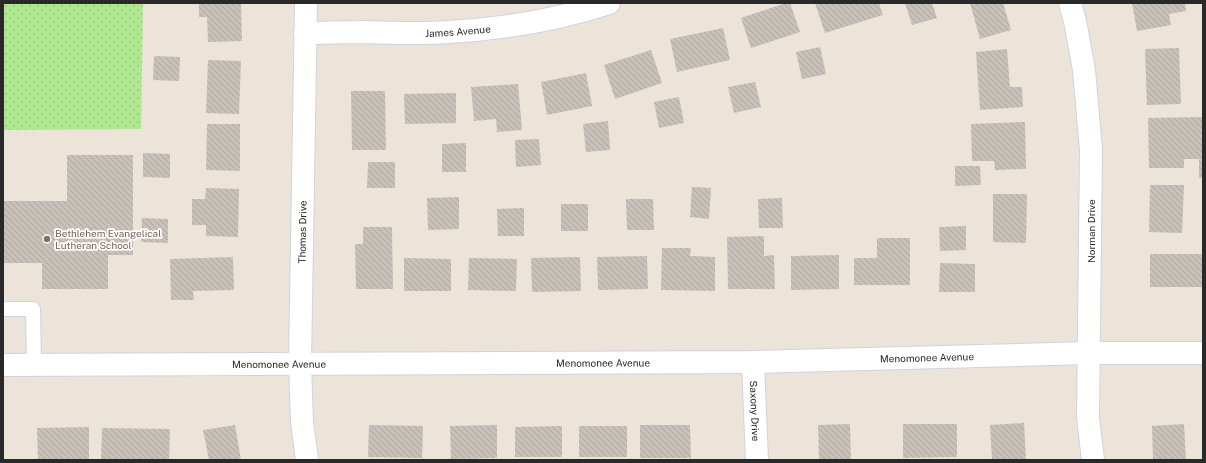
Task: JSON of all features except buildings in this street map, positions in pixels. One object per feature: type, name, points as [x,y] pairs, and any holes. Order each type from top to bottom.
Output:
[{"type":"street","name":"Thomas Drive","points":[[306,3],[300,363],[302,422],[308,460]]},
{"type":"street","name":"James Avenue","points":[[305,33],[407,33],[485,29],[560,17],[609,3]]},
{"type":"street","name":"Norman Drive","points":[[1070,3],[1075,21],[1084,70],[1091,150],[1090,353],[1088,418],[1093,460]]},
{"type":"street","name":"Menomonee Avenue","points":[[3,365],[753,362],[1090,353],[1203,353]]},
{"type":"street","name":"Saxony Drive","points":[[753,362],[757,460]]},
{"type":"lane","points":[[3,309],[33,309],[34,364]]},
{"type":"green space","points":[[3,3],[143,3],[141,129],[3,130]]},
{"type":"place","name":"Bethlehem Evangelical Lutheran School","points":[[47,239]]}]
